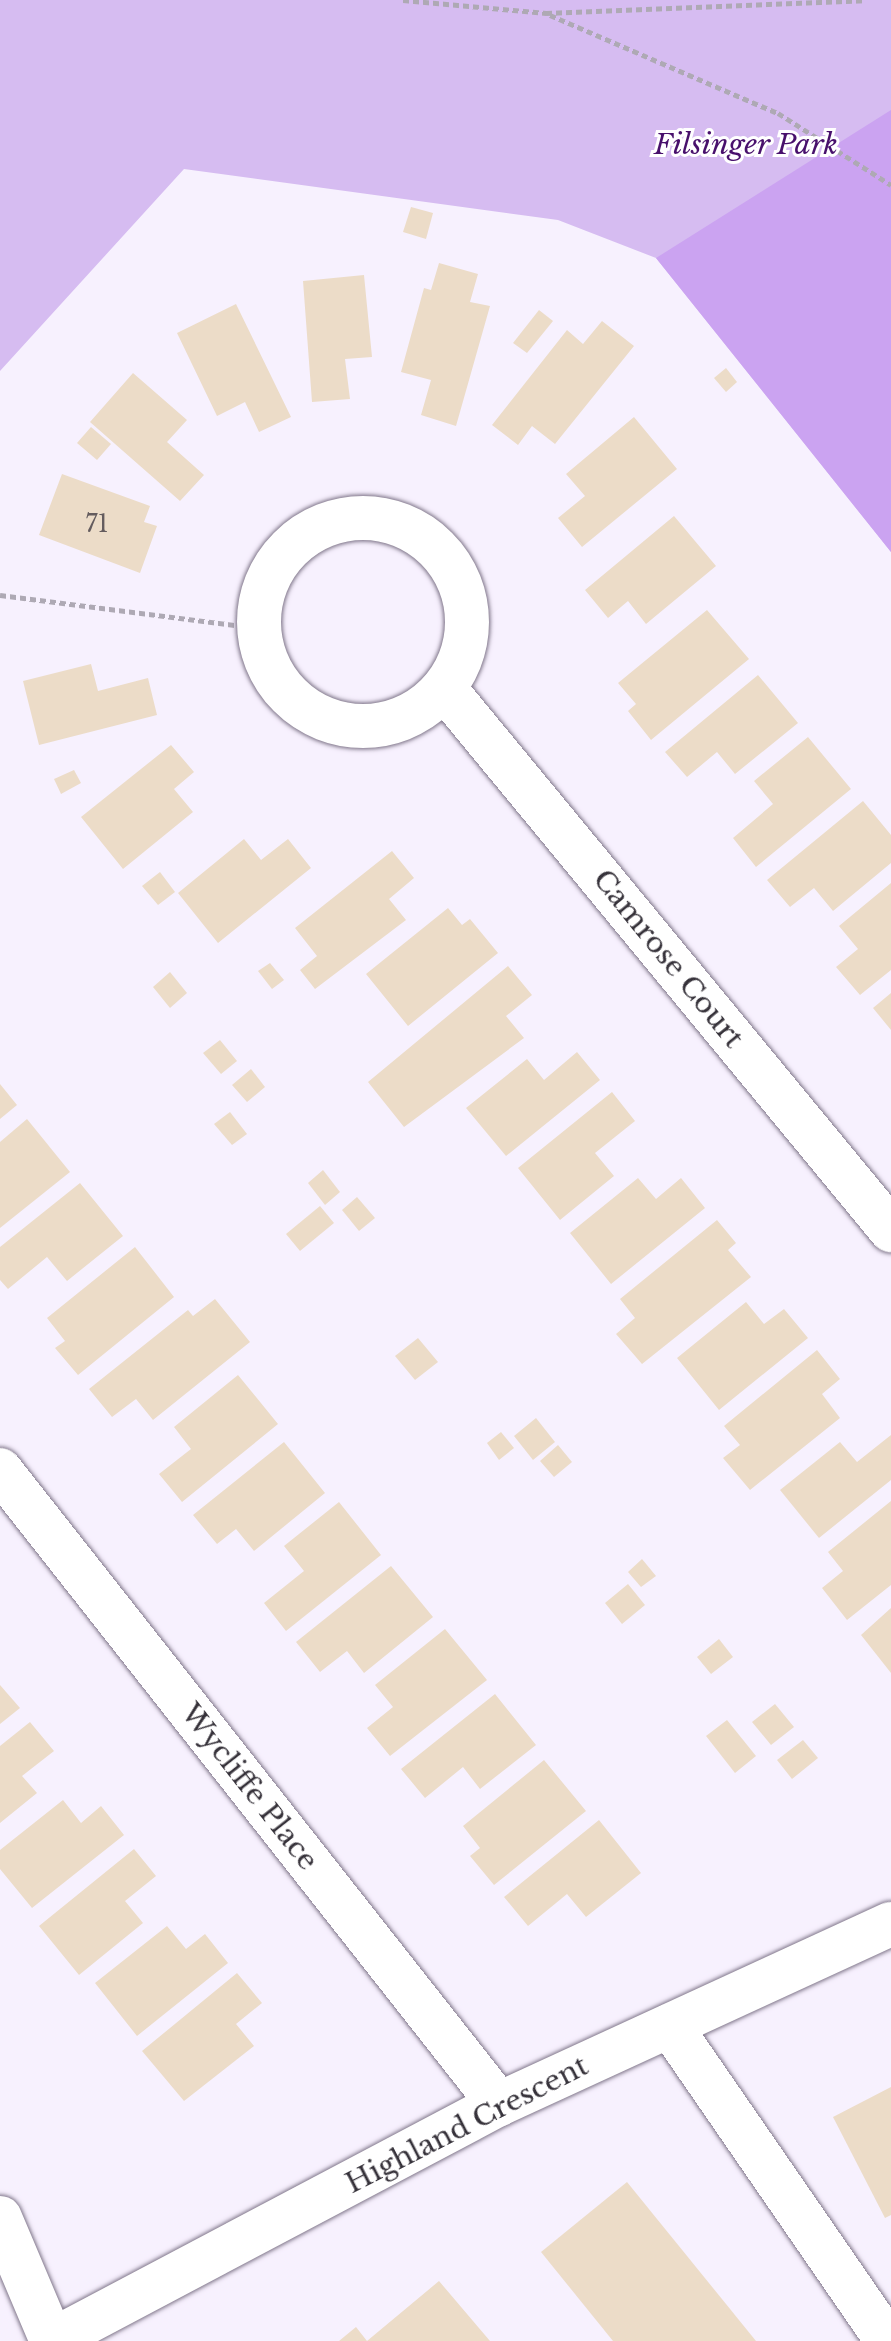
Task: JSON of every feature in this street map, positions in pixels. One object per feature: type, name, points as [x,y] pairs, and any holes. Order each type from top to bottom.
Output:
[{"type":"street","points":[[364,516],[408,526],[446,557],[462,585],[468,622],[464,645],[444,688],[425,706],[392,722],[366,726],[330,722],[284,693],[268,668],[257,628],[261,592],[281,555],[319,525],[364,516]]},
{"type":"street","name":"Camrose Court","points":[[444,688],[891,1230]]},
{"type":"street","name":"Wycliffe Place","points":[[0,1470],[499,2104]]},
{"type":"street","name":"Highland Crescent","points":[[52,2341],[499,2104],[891,1924]]},
{"type":"street","points":[[670,2026],[887,2341]]},
{"type":"street","points":[[0,2218],[52,2341]]},
{"type":"path","points":[[403,0],[546,13],[866,0]]},
{"type":"path","points":[[546,13],[778,113],[891,185]]},
{"type":"path","points":[[0,595],[257,628]]},
{"type":"green space","name":"Filsinger Park","points":[[0,0],[891,0],[891,552],[656,258],[558,220],[184,169],[0,371]]},
{"type":"shaded area","points":[[891,110],[891,552],[656,258]]},
{"type":"building","points":[[411,207],[433,213],[426,239],[403,232]]},
{"type":"building","points":[[439,263],[478,274],[470,302],[490,306],[456,426],[421,415],[431,380],[401,372],[424,288],[431,290]]},
{"type":"building","points":[[364,275],[372,357],[345,359],[350,399],[312,402],[303,281]]},
{"type":"building","points":[[236,304],[291,417],[259,432],[245,402],[217,416],[177,333]]},
{"type":"building","points":[[539,310],[553,321],[527,353],[513,343]]},
{"type":"building","points":[[602,321],[634,346],[555,444],[532,426],[518,445],[492,425],[567,330],[583,344]]},
{"type":"building","points":[[726,368],[737,382],[726,392],[714,378]]},
{"type":"building","points":[[133,373],[187,420],[167,442],[204,475],[180,501],[90,422]]},
{"type":"building","points":[[634,417],[677,469],[582,547],[558,518],[585,496],[566,474]]},
{"type":"building","points":[[91,427],[111,444],[97,460],[77,443]]},
{"type":"building","points":[[62,474],[150,506],[144,522],[157,526],[140,573],[39,535]]},
{"type":"building","points":[[674,516],[716,566],[646,624],[628,601],[608,618],[585,590]]},
{"type":"building","points":[[707,610],[749,659],[651,740],[628,711],[636,704],[618,683]]},
{"type":"building","points":[[91,664],[98,691],[148,678],[157,715],[39,745],[23,681]]},
{"type":"building","points":[[758,675],[798,723],[735,774],[717,752],[687,777],[665,752]]},
{"type":"building","points":[[808,737],[851,789],[756,867],[733,838],[773,804],[754,781]]},
{"type":"building","points":[[171,745],[194,772],[174,789],[193,812],[123,869],[81,817]]},
{"type":"building","points":[[74,770],[81,783],[61,794],[54,779]]},
{"type":"building","points":[[863,801],[891,835],[891,863],[833,911],[814,888],[790,907],[767,880]]},
{"type":"building","points":[[244,839],[261,860],[288,839],[311,868],[218,943],[178,893]]},
{"type":"building","points":[[392,851],[414,878],[389,899],[406,920],[315,989],[300,970],[317,956],[295,928]]},
{"type":"building","points":[[160,872],[175,892],[158,905],[142,886]]},
{"type":"building","points":[[891,883],[891,970],[860,995],[836,967],[858,949],[839,926]]},
{"type":"building","points":[[448,908],[462,925],[470,919],[498,953],[408,1026],[366,974]]},
{"type":"building","points":[[270,963],[284,980],[272,989],[258,971]]},
{"type":"building","points":[[508,966],[532,995],[506,1016],[524,1038],[404,1127],[368,1082]]},
{"type":"building","points":[[170,972],[187,993],[170,1008],[153,987]]},
{"type":"building","points":[[891,993],[891,1030],[873,1008]]},
{"type":"building","points":[[220,1040],[237,1061],[221,1074],[203,1053]]},
{"type":"building","points":[[577,1052],[600,1080],[506,1156],[466,1108],[527,1059],[544,1080]]},
{"type":"building","points":[[251,1069],[265,1087],[247,1102],[232,1085]]},
{"type":"building","points":[[0,1084],[17,1105],[0,1119]]},
{"type":"building","points":[[612,1092],[635,1121],[595,1153],[614,1176],[560,1220],[518,1168]]},
{"type":"building","points":[[230,1112],[247,1134],[232,1145],[214,1124]]},
{"type":"building","points":[[27,1119],[70,1172],[0,1228],[0,1142]]},
{"type":"building","points":[[323,1170],[340,1192],[325,1205],[308,1183]]},
{"type":"building","points":[[638,1178],[656,1199],[681,1178],[705,1208],[611,1284],[570,1233]]},
{"type":"building","points":[[80,1183],[123,1236],[67,1281],[47,1257],[8,1289],[0,1280],[0,1247]]},
{"type":"building","points":[[357,1197],[375,1218],[359,1231],[342,1210]]},
{"type":"building","points":[[320,1206],[334,1223],[300,1251],[286,1234]]},
{"type":"building","points":[[717,1220],[736,1243],[728,1250],[751,1277],[642,1364],[616,1334],[635,1318],[620,1299]]},
{"type":"building","points":[[135,1247],[174,1297],[78,1375],[55,1348],[65,1341],[47,1318]]},
{"type":"building","points":[[215,1299],[250,1342],[153,1420],[136,1399],[112,1417],[89,1389],[188,1310],[193,1316]]},
{"type":"building","points":[[746,1302],[764,1324],[784,1309],[808,1338],[719,1410],[677,1358]]},
{"type":"building","points":[[418,1338],[438,1362],[415,1380],[395,1356]]},
{"type":"building","points":[[817,1350],[840,1379],[822,1394],[840,1418],[750,1490],[723,1458],[740,1445],[724,1426]]},
{"type":"building","points":[[238,1375],[278,1424],[182,1502],[159,1474],[191,1449],[174,1427]]},
{"type":"building","points":[[536,1418],[555,1442],[533,1460],[514,1436]]},
{"type":"building","points":[[501,1432],[514,1448],[499,1460],[487,1443]]},
{"type":"building","points":[[891,1435],[891,1480],[819,1538],[780,1490],[840,1442],[857,1462]]},
{"type":"building","points":[[284,1442],[325,1493],[254,1551],[236,1529],[217,1544],[193,1515]]},
{"type":"building","points":[[558,1445],[572,1462],[554,1477],[540,1461]]},
{"type":"building","points":[[891,1501],[891,1585],[847,1620],[822,1588],[843,1571],[828,1552]]},
{"type":"building","points":[[339,1502],[381,1555],[286,1631],[264,1603],[304,1571],[284,1546]]},
{"type":"building","points":[[642,1559],[656,1576],[641,1587],[628,1572]]},
{"type":"building","points":[[391,1566],[433,1617],[364,1673],[347,1651],[320,1672],[296,1642]]},
{"type":"building","points":[[628,1584],[645,1605],[622,1624],[605,1603]]},
{"type":"building","points":[[891,1608],[891,1673],[861,1635]]},
{"type":"building","points":[[445,1629],[487,1680],[390,1756],[367,1728],[393,1707],[375,1685]]},
{"type":"building","points":[[719,1639],[733,1657],[711,1674],[697,1657]]},
{"type":"building","points":[[0,1685],[20,1708],[0,1724]]},
{"type":"building","points":[[495,1694],[536,1745],[480,1789],[463,1767],[425,1798],[401,1769]]},
{"type":"building","points":[[775,1704],[794,1727],[771,1745],[752,1722]]},
{"type":"building","points":[[727,1720],[756,1756],[735,1773],[706,1736]]},
{"type":"building","points":[[30,1722],[54,1751],[22,1776],[37,1793],[0,1823],[0,1746]]},
{"type":"building","points":[[803,1740],[818,1758],[792,1779],[777,1760]]},
{"type":"building","points":[[544,1760],[586,1811],[494,1885],[470,1856],[480,1848],[463,1826]]},
{"type":"building","points":[[63,1800],[81,1823],[101,1806],[124,1835],[32,1908],[0,1869],[0,1850]]},
{"type":"building","points":[[599,1820],[641,1873],[586,1917],[567,1894],[528,1926],[504,1897]]},
{"type":"building","points":[[134,1849],[156,1876],[125,1901],[143,1923],[79,1975],[39,1926]]},
{"type":"building","points":[[167,1926],[186,1949],[205,1934],[228,1963],[137,2036],[95,1983]]},
{"type":"building","points":[[237,1973],[262,2003],[236,2024],[254,2046],[184,2101],[142,2051]]},
{"type":"building","points":[[891,2087],[891,2215],[885,2218],[833,2117]]},
{"type":"building","points":[[627,2182],[756,2341],[613,2341],[541,2252]]},
{"type":"building","points":[[439,2281],[490,2341],[367,2341]]},
{"type":"building","points":[[356,2327],[367,2341],[339,2341]]}]
